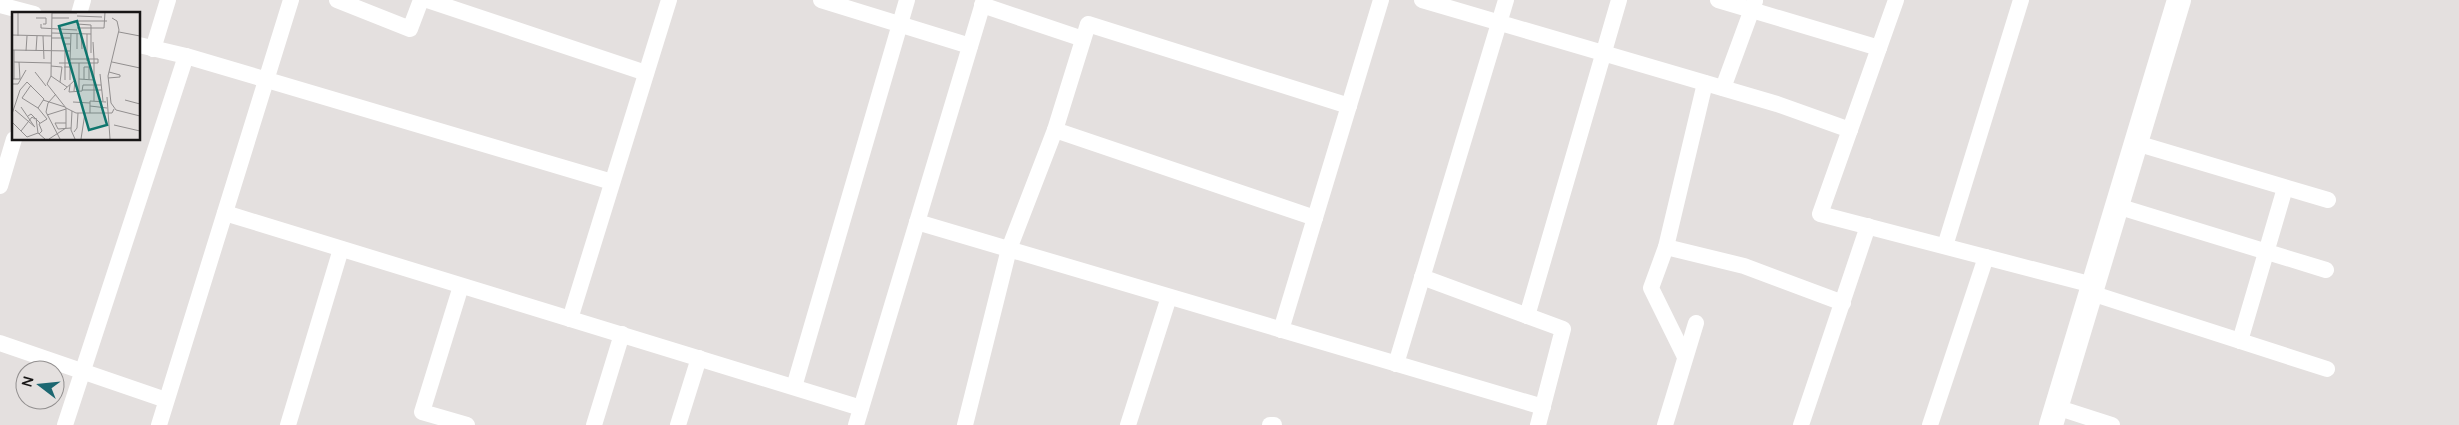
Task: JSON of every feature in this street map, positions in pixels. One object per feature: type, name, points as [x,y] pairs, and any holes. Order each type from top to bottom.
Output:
[{"type":"street","points":[[168,0],[146,47],[186,56],[266,82],[612,182]]},
{"type":"street","points":[[159,425],[292,0]]},
{"type":"street","points":[[337,0],[410,29],[420,0]]},
{"type":"street","points":[[427,0],[646,73]]},
{"type":"street","points":[[570,319],[669,0]]},
{"type":"street","points":[[821,0],[970,46]]},
{"type":"street","points":[[794,388],[907,0]]},
{"type":"street","points":[[1281,330],[1382,0]]},
{"type":"street","points":[[1422,0],[1723,88],[1850,130]]},
{"type":"street","points":[[1396,364],[1506,0]]},
{"type":"street","points":[[1527,316],[1619,0]]},
{"type":"street","points":[[1718,0],[1753,5],[1879,48]]},
{"type":"street","points":[[1896,0],[1820,214],[1986,257],[2092,289],[2240,341],[2327,369]]},
{"type":"street","points":[[1945,246],[2021,0]]},
{"type":"street","points":[[2112,425],[2053,416],[2179,0]]},
{"type":"street","points":[[856,425],[983,2],[1083,39]]},
{"type":"street","points":[[0,5],[26,12]]},
{"type":"street","points":[[1723,88],[1753,5]]},
{"type":"street","points":[[965,425],[1008,249],[1055,130],[1088,24],[1349,106]]},
{"type":"street","points":[[66,425],[186,56]]},
{"type":"street","points":[[1685,357],[1651,288],[1666,247],[1705,83]]},
{"type":"street","points":[[1055,130],[1315,218]]},
{"type":"street","points":[[0,186],[14,140]]},
{"type":"street","points":[[2136,144],[2328,200]]},
{"type":"street","points":[[2240,341],[2286,188]]},
{"type":"street","points":[[2117,206],[2326,270]]},
{"type":"street","points":[[225,213],[861,408]]},
{"type":"street","points":[[917,222],[1543,407]]},
{"type":"street","points":[[1801,425],[1868,226]]},
{"type":"street","points":[[1666,247],[1744,266],[1843,302]]},
{"type":"street","points":[[288,425],[341,248]]},
{"type":"street","points":[[1930,425],[1986,257]]},
{"type":"street","points":[[1422,277],[1563,330],[1538,425]]},
{"type":"street","points":[[461,286],[422,412],[468,425]]},
{"type":"street","points":[[1128,425],[1170,296]]},
{"type":"street","points":[[1665,425],[1696,323]]},
{"type":"street","points":[[594,425],[622,334]]},
{"type":"street","points":[[0,343],[166,400]]},
{"type":"street","points":[[678,425],[699,358]]}]
